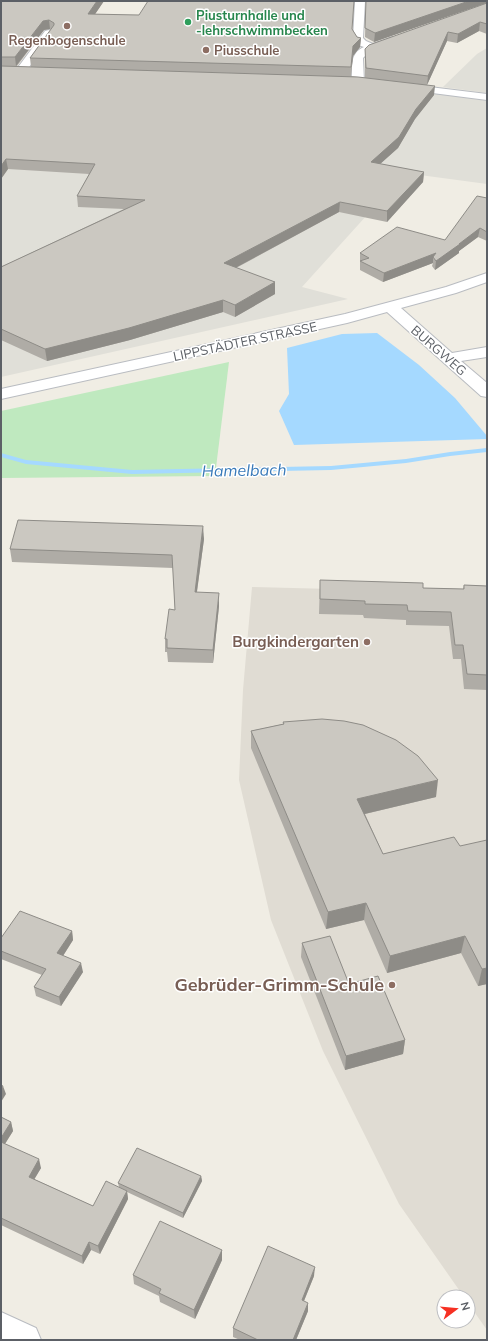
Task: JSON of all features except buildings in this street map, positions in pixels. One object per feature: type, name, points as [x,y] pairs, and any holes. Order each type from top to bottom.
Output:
[{"type":"street","points":[[360,1],[358,38],[362,43],[372,47]]},
{"type":"street","points":[[20,72],[49,33]]},
{"type":"street","points":[[343,82],[362,82],[358,58],[364,51],[406,35]]},
{"type":"street","points":[[7,71],[36,72]]},
{"type":"street","points":[[396,86],[487,97]]},
{"type":"street","name":"LIPPSTÄDTER STRASSE","points":[[1,394],[244,342],[390,307],[487,277]]},
{"type":"street","name":"BURGWEG","points":[[390,307],[487,392]]},
{"type":"street","points":[[448,358],[487,352]]},
{"type":"shaded area","points":[[487,48],[487,93],[443,87],[477,54]]},
{"type":"shaded area","points":[[1,74],[417,91],[487,101],[487,184],[405,173],[302,287],[348,299],[1,377]]},
{"type":"shaded area","name":"Gebrüder-Grimm-Schule","points":[[252,587],[487,593],[487,1330],[476,1314],[476,1289],[458,1289],[399,1204],[323,1051],[271,920],[239,780],[243,690]]},
{"type":"green space","points":[[229,362],[215,476],[1,478],[1,411]]},
{"type":"water","points":[[377,333],[419,365],[455,398],[487,436],[487,439],[294,445],[279,411],[289,394],[287,348],[342,334]]},
{"type":"waterway","name":"Hamelbach","points":[[1,455],[26,462],[132,472],[331,468],[406,461],[487,450]]},
{"type":"place","name":"Piusturnhalle und -lehrschwimmbecken","points":[[188,22]]},
{"type":"place","name":"Regenbogenschule","points":[[67,26]]},
{"type":"place","name":"Piusschule","points":[[206,50]]},
{"type":"place","name":"Burgkindergarten","points":[[367,642]]},
{"type":"place","name":"Gebrüder-Grimm-Schule","points":[[392,985]]}]
